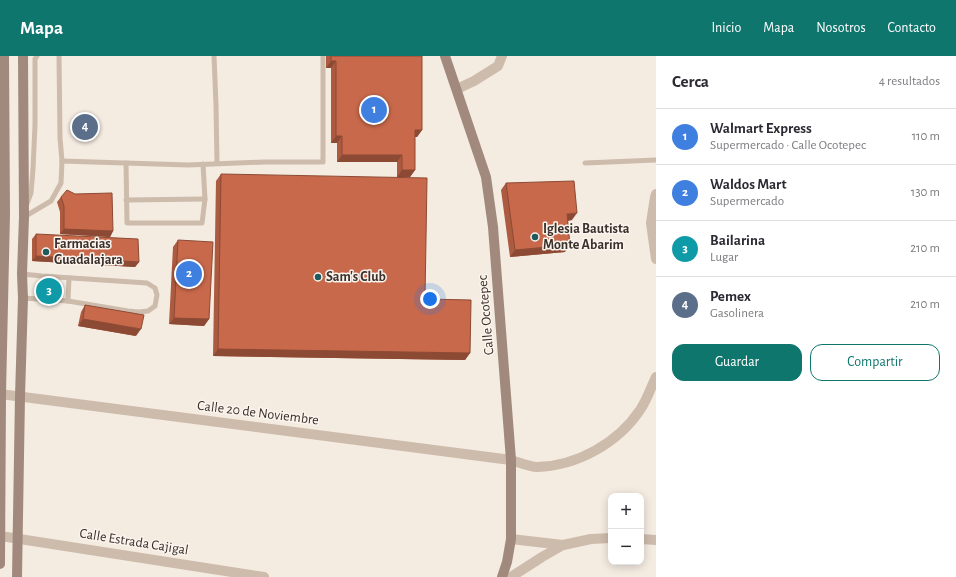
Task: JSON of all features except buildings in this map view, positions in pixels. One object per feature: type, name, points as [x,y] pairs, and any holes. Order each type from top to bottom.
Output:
[{"type":"main road","points":[[0,564],[4,56]]},
{"type":"main road","points":[[17,577],[24,215],[23,56]]},
{"type":"main road","name":"Calle Ocotepec","points":[[445,56],[486,177],[492,220],[504,355],[511,460],[511,539],[507,562],[502,577]]},
{"type":"street","points":[[457,89],[474,81],[498,66],[502,56]]},
{"type":"street","points":[[656,194],[651,223],[656,259]]},
{"type":"street","name":"Calle 20 de Noviembre","points":[[1,394],[511,460],[536,467],[562,463],[587,455],[610,442],[626,428],[640,409],[656,377]]},
{"type":"street","name":"Calle Estrada Cajigal","points":[[0,536],[264,577]]},
{"type":"street","points":[[511,577],[563,545],[591,539],[608,538]]},
{"type":"street","points":[[511,539],[563,545]]},
{"type":"street","points":[[644,539],[656,540]]},
{"type":"lane","points":[[24,215],[31,193],[35,125],[35,59],[37,56]]},
{"type":"lane","points":[[24,215],[51,201],[62,183],[59,56]]},
{"type":"lane","points":[[214,56],[217,163]]},
{"type":"lane","points":[[62,161],[203,164],[292,161],[323,162],[323,56]]},
{"type":"lane","points":[[585,163],[656,160]]},
{"type":"lane","points":[[126,163],[127,223],[202,223],[205,199],[203,164]]},
{"type":"lane","points":[[126,200],[205,199]]},
{"type":"lane","points":[[22,274],[147,283],[155,288],[157,295],[155,306],[148,311],[139,312],[68,301],[23,298]]},
{"type":"lane","points":[[68,301],[69,278]]},
{"type":"place","name":"Walmart Express","points":[[374,110]]},
{"type":"place","name":"Pemex","points":[[85,127]]},
{"type":"place","name":"Iglesia Bautista Monte Abarim","points":[[535,237]]},
{"type":"place","name":"Farmacias Guadalajara","points":[[46,252]]},
{"type":"place","name":"Waldos Mart","points":[[189,274]]},
{"type":"place","name":"Sam's Club","points":[[318,277]]},
{"type":"place","name":"Bailarina","points":[[49,291]]}]
